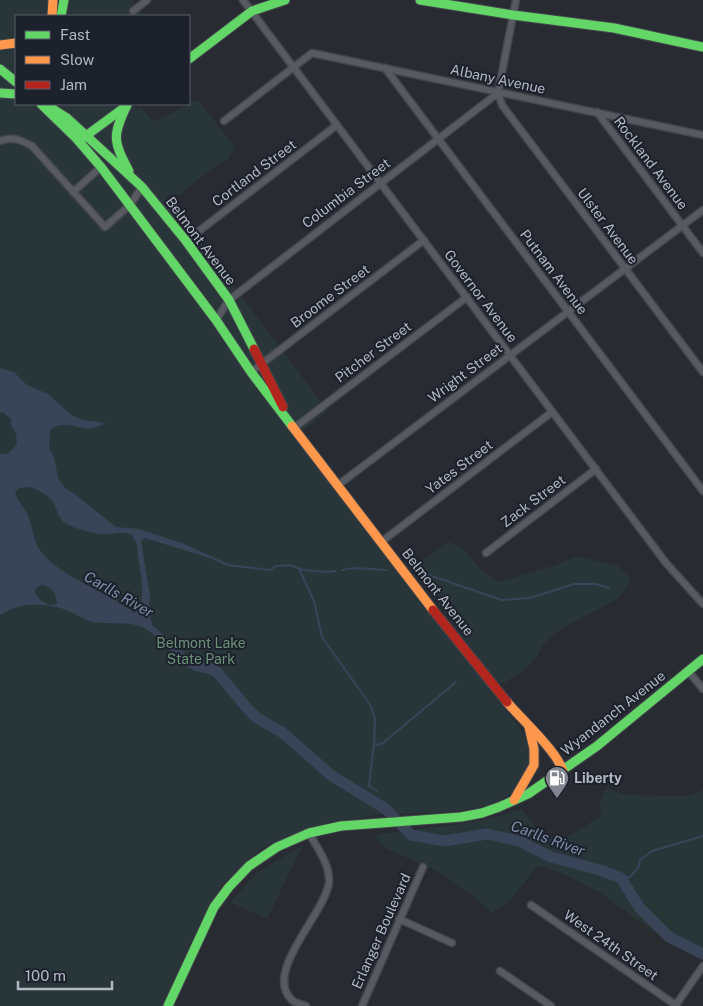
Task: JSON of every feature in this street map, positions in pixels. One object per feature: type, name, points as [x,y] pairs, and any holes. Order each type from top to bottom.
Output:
[{"type":"main road","points":[[52,15],[53,0]]},
{"type":"main road","points":[[61,15],[64,0]]},
{"type":"main road","points":[[190,58],[252,11],[285,0]]},
{"type":"main road","points":[[420,0],[513,15],[614,28],[703,47]]},
{"type":"main road","points":[[0,45],[15,43]]},
{"type":"main road","points":[[0,69],[15,81]]},
{"type":"main road","points":[[0,93],[15,94]]},
{"type":"main road","name":"Belmont Avenue","points":[[47,105],[67,118],[216,320],[251,372],[425,600],[509,704],[528,724],[560,764],[563,771]]},
{"type":"main road","points":[[82,138],[127,105]]},
{"type":"main road","points":[[127,105],[117,123],[114,137],[118,151],[133,178]]},
{"type":"main road","name":"Belmont Avenue","points":[[82,138],[110,157],[133,178],[186,241],[229,300],[294,428]]},
{"type":"main road","points":[[101,166],[110,157]]},
{"type":"main road","name":"Wyandanch Avenue","points":[[168,1006],[214,907],[229,887],[249,866],[277,847],[309,833],[341,826],[461,817],[482,813],[514,801],[563,771],[597,746],[703,659]]},
{"type":"main road","points":[[514,801],[534,766],[534,749],[528,724]]},
{"type":"street","points":[[133,11],[147,0]]},
{"type":"street","name":"Governor Avenue","points":[[244,0],[666,563],[703,604]]},
{"type":"street","points":[[252,11],[267,0]]},
{"type":"street","points":[[498,93],[516,0]]},
{"type":"street","name":"Albany Avenue","points":[[294,68],[312,53],[703,135]]},
{"type":"street","points":[[224,121],[294,68]]},
{"type":"street","name":"Putnam Avenue","points":[[385,68],[703,491]]},
{"type":"street","name":"Columbia Street","points":[[216,320],[229,300],[498,93]]},
{"type":"street","name":"Ulster Avenue","points":[[498,93],[502,105],[703,372]]},
{"type":"street","name":"Rockland Avenue","points":[[597,112],[703,253]]},
{"type":"street","name":"Cortland Street","points":[[186,241],[337,125]]},
{"type":"street","points":[[0,141],[12,138],[22,140],[32,146],[105,227],[130,205],[142,187]]},
{"type":"street","points":[[73,192],[101,166]]},
{"type":"street","name":"Wright Street","points":[[338,485],[703,210]]},
{"type":"street","name":"Broome Street","points":[[251,372],[424,240]]},
{"type":"street","name":"Pitcher Street","points":[[294,428],[467,297]]},
{"type":"street","name":"Yates Street","points":[[381,542],[552,412]]},
{"type":"street","name":"Zack Street","points":[[486,553],[596,469]]},
{"type":"street","points":[[688,671],[703,689]]},
{"type":"street","points":[[306,1006],[292,1000],[286,991],[283,977],[287,963],[325,896],[329,882],[327,866],[309,833]]},
{"type":"street","name":"Erlanger Boulevard","points":[[362,1006],[423,866]]},
{"type":"street","name":"West 24th Street","points":[[531,905],[676,1006]]},
{"type":"street","points":[[399,919],[452,943]]},
{"type":"street","points":[[676,1006],[703,966]]},
{"type":"street","points":[[500,971],[551,1006]]},
{"type":"green space","name":"Belmont Lake State Park","points":[[0,0],[132,0],[144,15],[15,15],[15,105],[134,105],[137,109],[140,107],[154,121],[173,113],[185,105],[190,105],[192,100],[199,101],[235,147],[229,158],[202,176],[181,194],[171,197],[165,195],[328,411],[295,437],[522,731],[531,751],[530,761],[527,774],[515,790],[499,800],[479,807],[433,813],[388,814],[325,824],[283,838],[256,853],[225,881],[214,896],[162,1006],[0,1006]]},
{"type":"green space","points":[[449,542],[461,547],[483,571],[498,582],[556,565],[577,556],[618,566],[629,577],[630,582],[619,598],[561,629],[543,644],[538,655],[523,671],[502,684],[494,679],[412,568]]},
{"type":"green space","points":[[606,789],[628,795],[689,796],[703,790],[703,956],[650,929],[599,892],[566,875],[538,865],[510,901],[492,913],[476,898],[437,871],[385,848],[374,835],[481,821],[522,809],[544,839],[569,836],[602,815],[599,803]]},
{"type":"green space","points":[[303,845],[267,919],[230,902],[257,873]]},
{"type":"water","points":[[0,368],[14,372],[27,385],[48,394],[71,415],[83,420],[106,423],[96,428],[61,425],[50,430],[49,447],[54,457],[58,478],[65,488],[116,527],[138,529],[182,543],[226,563],[145,538],[141,541],[150,596],[149,611],[152,625],[189,657],[219,670],[218,672],[213,674],[196,671],[187,667],[150,632],[137,625],[100,623],[86,620],[64,609],[45,605],[17,607],[0,615],[0,454],[7,454],[17,445],[11,419],[0,412]],"holes":[[[31,487],[51,499],[61,519],[71,526],[100,534],[131,534],[137,546],[142,587],[141,602],[134,613],[70,576],[47,559],[35,541],[28,516],[15,493],[19,488]],[[42,585],[53,591],[57,604],[47,604],[40,600],[35,591],[37,587]]]},
{"type":"waterway","points":[[214,559],[228,565],[270,570],[276,566],[290,565],[303,570],[335,571]]},
{"type":"waterway","points":[[342,570],[354,568],[387,570]]},
{"type":"waterway","points":[[299,569],[314,601],[322,637],[371,706],[375,719],[374,743],[377,745],[383,743],[456,682]]},
{"type":"waterway","points":[[420,572],[502,600],[530,598],[574,584],[596,584],[609,588]]},
{"type":"waterway","name":"Carlls River","points":[[204,666],[217,672],[257,718],[283,733],[332,776],[386,809],[411,835],[445,841],[487,834],[519,841],[551,857],[600,870],[621,878],[639,907],[669,937],[703,954]]},
{"type":"waterway","points":[[374,743],[369,786],[377,791]]},
{"type":"waterway","points":[[621,878],[630,877],[638,868],[640,860],[652,851],[703,836]]},
{"type":"traffic: fast","points":[[61,15],[64,0]]},
{"type":"traffic: fast","points":[[190,58],[252,11],[285,0]]},
{"type":"traffic: fast","points":[[420,0],[513,15],[614,28],[703,47]]},
{"type":"traffic: fast","points":[[0,69],[15,81]]},
{"type":"traffic: fast","points":[[0,93],[15,94]]},
{"type":"traffic: fast","points":[[42,105],[76,138],[101,167],[216,320],[251,372],[292,426]]},
{"type":"traffic: fast","points":[[127,105],[119,124],[116,138],[117,145],[129,171]]},
{"type":"traffic: fast","points":[[48,106],[67,118],[142,187],[186,241],[229,300],[254,349]]},
{"type":"traffic: fast","points":[[83,138],[125,107]]},
{"type":"traffic: fast","points":[[168,1006],[214,907],[229,887],[249,866],[277,847],[309,833],[341,826],[461,817],[499,807],[528,794],[597,746],[703,659]]},
{"type":"traffic: slow","points":[[52,15],[53,0]]},
{"type":"traffic: slow","points":[[0,45],[15,43]]},
{"type":"traffic: slow","points":[[292,426],[433,610]]},
{"type":"traffic: slow","points":[[507,702],[546,745],[563,771]]},
{"type":"traffic: slow","points":[[514,800],[534,765],[534,749],[529,727]]},
{"type":"traffic: jam","points":[[254,349],[283,407]]},
{"type":"traffic: jam","points":[[433,610],[507,702]]},
{"type":"place","name":"Liberty","points":[[557,799]]}]
